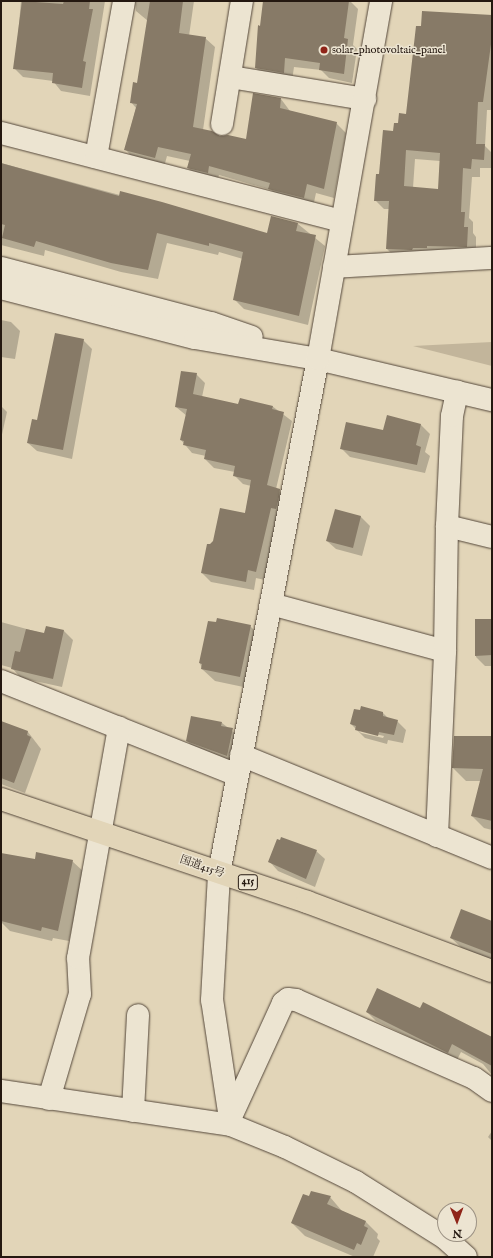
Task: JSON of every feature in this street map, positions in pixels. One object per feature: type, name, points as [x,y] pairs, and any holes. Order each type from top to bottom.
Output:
[{"type":"highway","name":"国道415号","points":[[1,799],[307,902],[492,971]]},
{"type":"street","points":[[96,157],[124,1]]},
{"type":"street","points":[[222,124],[242,1]]},
{"type":"street","points":[[230,1122],[212,1000],[219,873],[318,359],[365,99],[381,1]]},
{"type":"street","points":[[230,77],[365,99]]},
{"type":"street","points":[[1,133],[342,221]]},
{"type":"street","points":[[334,267],[492,258]]},
{"type":"street","points":[[1,268],[211,323],[318,359]]},
{"type":"street","points":[[1,288],[195,338],[318,359],[492,400]]},
{"type":"street","points":[[437,836],[445,651],[447,526],[452,416],[457,392]]},
{"type":"street","points":[[447,526],[492,537]]},
{"type":"street","points":[[271,604],[445,651]]},
{"type":"street","points":[[1,681],[119,728],[239,765],[437,836],[492,858]]},
{"type":"street","points":[[49,1099],[80,994],[78,958],[119,728]]},
{"type":"street","points":[[230,1122],[283,1003],[288,999],[296,1000],[466,1075],[492,1091]]},
{"type":"street","points":[[133,1111],[138,1015]]},
{"type":"street","points":[[1,1091],[133,1111],[230,1122],[356,1182],[445,1238],[466,1257]]},
{"type":"shaded area","points":[[492,342],[492,366],[413,346]]},
{"type":"building","points":[[22,1],[63,4],[64,1],[90,1],[89,9],[93,9],[83,61],[86,62],[82,88],[52,83],[53,73],[13,69]]},
{"type":"building","points":[[150,1],[183,1],[179,33],[206,37],[193,127],[212,131],[220,136],[228,135],[246,139],[253,93],[281,98],[280,108],[337,122],[324,189],[307,184],[304,198],[268,189],[270,183],[209,166],[208,173],[187,168],[191,154],[158,147],[155,158],[124,150],[137,104],[130,103],[133,82],[137,83]]},
{"type":"building","points":[[263,1],[349,1],[344,38],[348,39],[344,74],[319,70],[320,63],[285,58],[284,73],[255,68],[258,25],[260,26]]},
{"type":"building","points":[[422,11],[492,15],[492,37],[483,102],[478,102],[476,144],[485,144],[484,160],[472,159],[471,169],[463,168],[461,212],[465,212],[464,227],[468,227],[467,247],[427,246],[427,248],[413,248],[412,250],[386,249],[389,201],[374,201],[376,174],[379,174],[383,130],[393,131],[394,123],[398,123],[399,113],[406,114],[416,26],[421,26]],"holes":[[[406,150],[440,153],[438,189],[404,186]]]},
{"type":"building","points":[[1,163],[119,196],[120,191],[162,202],[267,233],[271,216],[298,223],[296,231],[316,235],[299,316],[233,300],[243,252],[209,243],[209,246],[157,233],[148,270],[111,263],[36,241],[34,247],[2,238],[5,225],[1,224]]},
{"type":"building","points":[[55,333],[84,339],[63,450],[27,443],[32,419],[37,420]]},
{"type":"building","points":[[181,371],[197,373],[193,394],[238,404],[240,398],[273,406],[272,409],[284,412],[267,485],[280,489],[279,497],[276,509],[271,508],[256,572],[248,570],[246,582],[201,573],[207,544],[210,544],[213,541],[220,508],[245,513],[251,480],[233,476],[235,466],[204,459],[206,450],[183,445],[184,441],[180,440],[187,409],[175,407]]},
{"type":"building","points":[[387,415],[421,424],[416,445],[421,447],[417,465],[340,449],[346,422],[383,430]]},
{"type":"building","points":[[335,509],[361,516],[353,548],[326,541]]},
{"type":"building","points":[[217,618],[251,625],[240,677],[201,669],[202,664],[199,663],[208,621],[216,622]]},
{"type":"building","points":[[475,619],[492,619],[492,655],[475,656]]},
{"type":"building","points":[[46,626],[64,630],[53,679],[11,669],[15,651],[20,652],[26,629],[44,633]]},
{"type":"building","points":[[361,706],[383,712],[383,716],[398,720],[394,735],[379,732],[378,736],[355,730],[356,726],[350,724],[354,709],[360,710]]},
{"type":"building","points":[[191,716],[222,722],[221,726],[233,728],[227,756],[186,741]]},
{"type":"building","points":[[1,721],[28,731],[27,735],[31,737],[14,783],[1,778]]},
{"type":"building","points":[[454,736],[492,736],[492,821],[471,816],[483,769],[452,768]]},
{"type":"building","points":[[281,837],[317,850],[306,879],[268,862],[277,839],[280,840]]},
{"type":"building","points":[[36,852],[73,860],[58,931],[42,927],[41,931],[1,921],[1,853],[35,859]]},
{"type":"building","points":[[461,909],[492,921],[492,954],[450,938]]},
{"type":"building","points":[[377,988],[420,1008],[423,1002],[492,1037],[492,1066],[452,1044],[448,1053],[366,1012]]},
{"type":"building","points":[[311,1191],[331,1196],[327,1204],[366,1221],[364,1226],[368,1228],[361,1245],[357,1243],[354,1250],[291,1223],[303,1194],[309,1196]]},
{"type":"place","name":"solar_photovoltaic_panel","points":[[324,50]]}]
